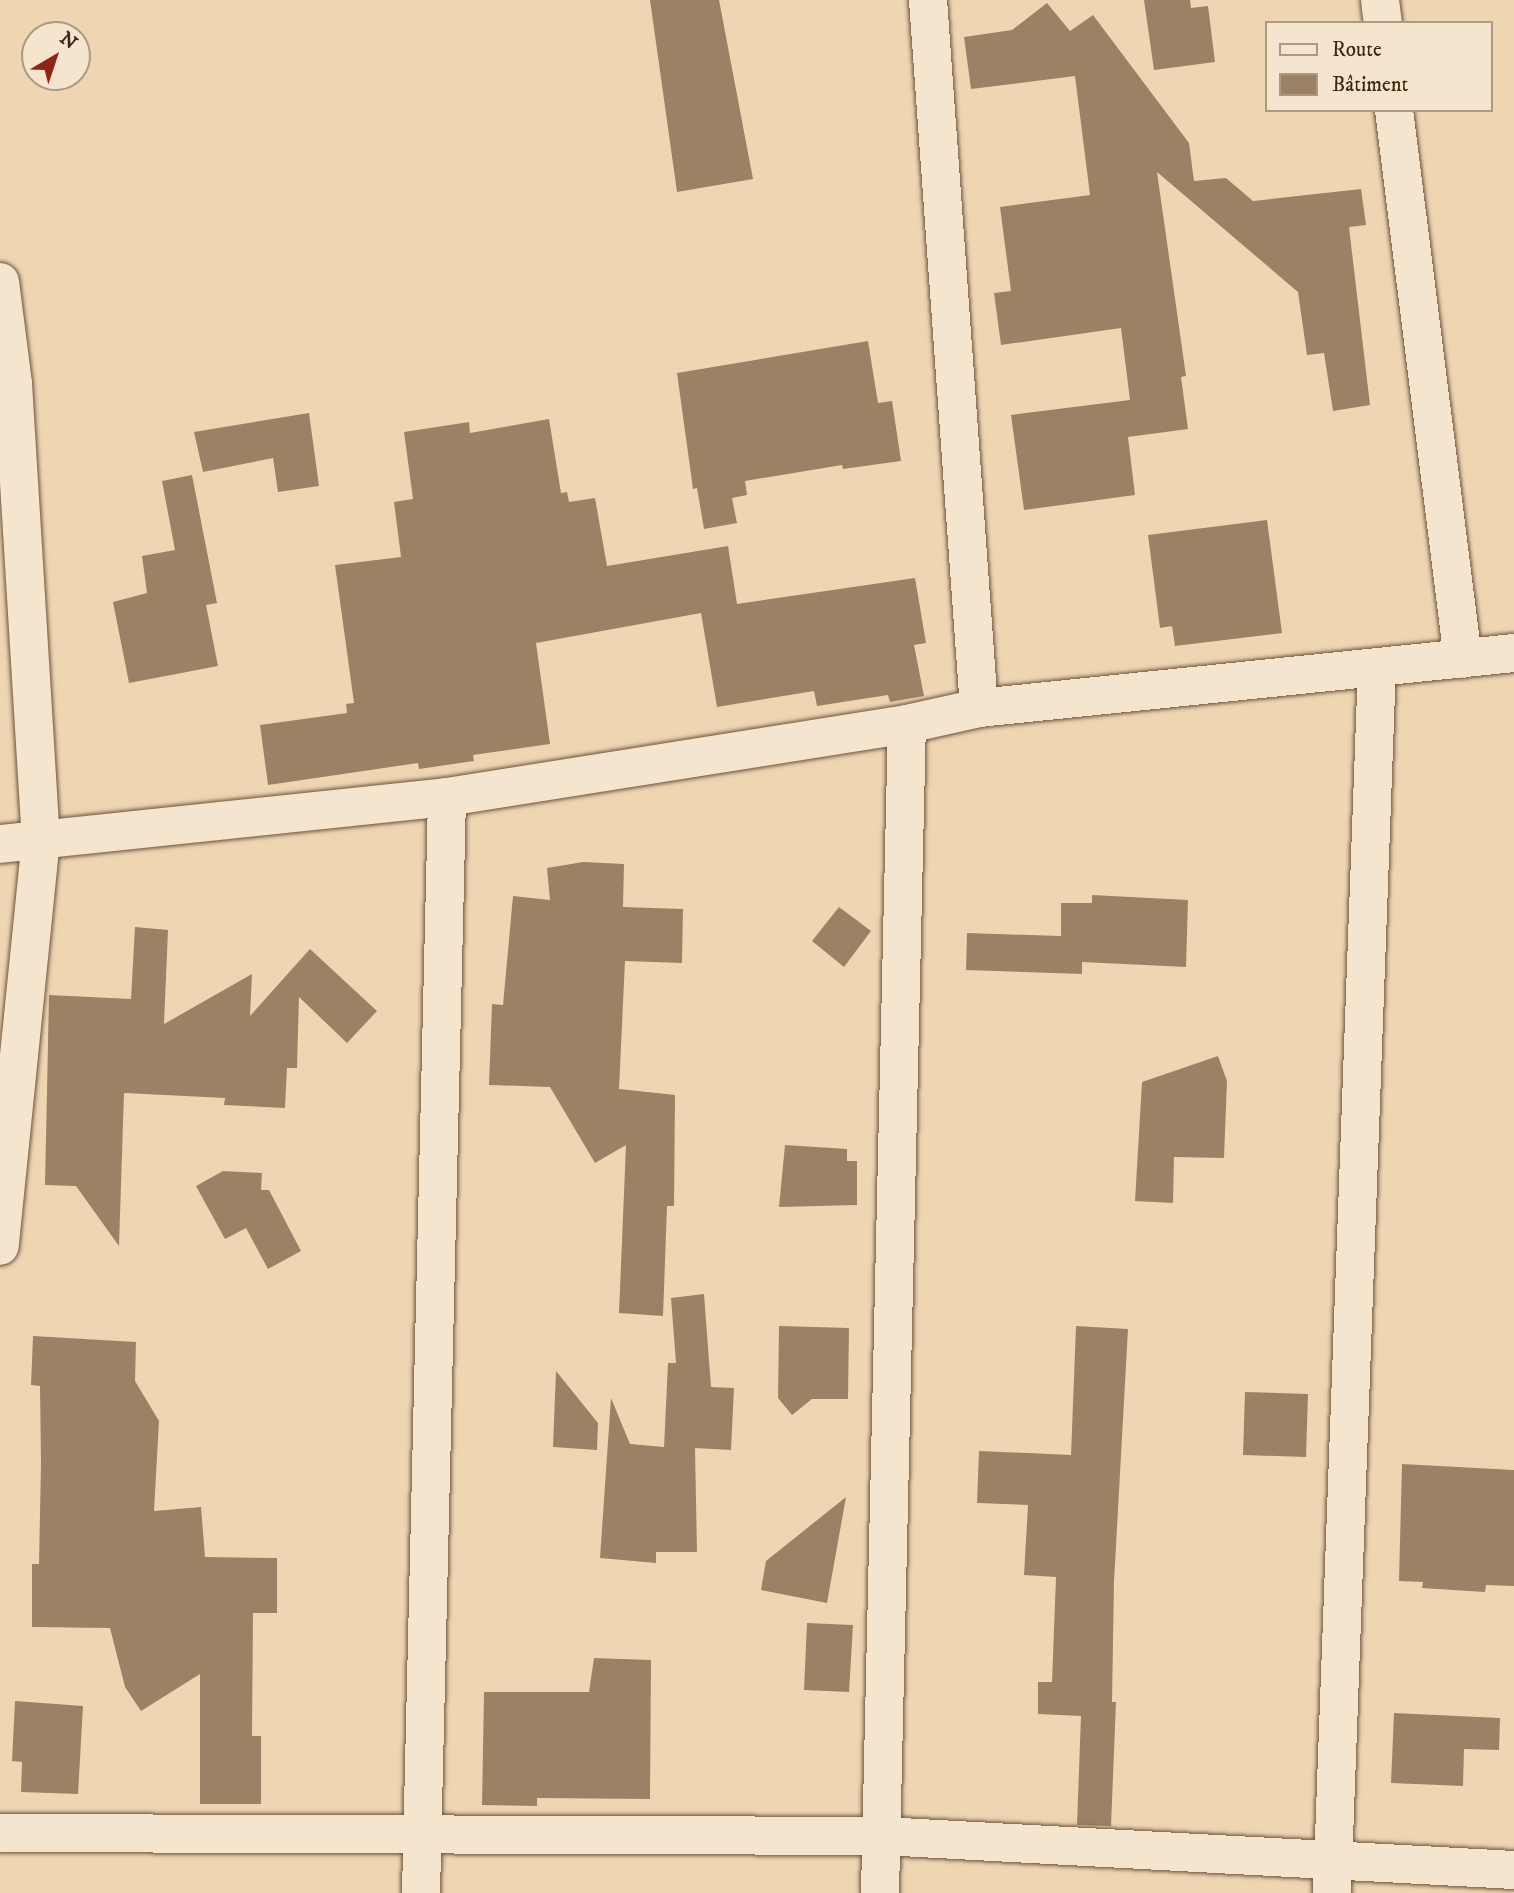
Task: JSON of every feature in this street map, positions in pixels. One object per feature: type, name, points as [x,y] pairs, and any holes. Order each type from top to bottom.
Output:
[{"type":"street","points":[[928,0],[979,708]]},
{"type":"street","points":[[1380,0],[1383,21]]},
{"type":"street","points":[[1394,112],[1463,659]]},
{"type":"street","points":[[0,282],[41,839],[0,1246]]},
{"type":"street","points":[[0,844],[447,797],[907,724],[979,708],[1514,653]]},
{"type":"street","points":[[1333,1876],[1377,668]]},
{"type":"street","points":[[880,1893],[907,724]]},
{"type":"street","points":[[421,1893],[425,1832],[447,797]]},
{"type":"street","points":[[0,1833],[425,1832],[882,1836],[1333,1876],[1514,1870]]},
{"type":"building","points":[[650,0],[719,0],[753,179],[677,192]]},
{"type":"building","points":[[1144,0],[1190,0],[1191,8],[1208,6],[1215,62],[1154,70]]},
{"type":"building","points":[[1047,3],[1070,31],[1093,15],[1189,143],[1194,181],[1226,178],[1253,201],[1361,189],[1366,225],[1349,227],[1370,405],[1333,411],[1324,353],[1307,355],[1298,292],[1157,172],[1186,376],[1181,377],[1188,429],[1128,437],[1135,495],[1024,510],[1011,415],[1130,400],[1121,328],[1001,345],[994,293],[1011,291],[1000,207],[1090,195],[1075,76],[971,89],[964,37],[1012,30]]},
{"type":"building","points":[[868,341],[878,403],[892,401],[901,461],[843,469],[842,465],[745,481],[747,495],[732,498],[737,523],[704,529],[697,488],[693,489],[677,373]]},
{"type":"building","points":[[309,413],[319,486],[278,492],[273,458],[203,472],[194,432]]},
{"type":"building","points":[[549,419],[561,493],[567,492],[569,502],[595,498],[607,566],[728,546],[737,604],[915,578],[926,643],[914,645],[924,696],[890,702],[888,695],[817,706],[814,691],[717,707],[701,613],[536,643],[550,744],[473,755],[474,761],[419,769],[418,763],[268,785],[260,725],[347,713],[346,704],[354,703],[335,565],[401,557],[394,502],[413,499],[404,432],[469,422],[470,433]]},
{"type":"building","points":[[192,475],[217,603],[206,605],[218,666],[129,683],[113,602],[147,593],[142,556],[175,550],[162,481]]},
{"type":"building","points":[[1267,520],[1282,633],[1175,646],[1172,626],[1160,628],[1148,535]]},
{"type":"building","points":[[583,862],[624,864],[623,907],[683,909],[682,963],[625,961],[619,1089],[675,1095],[674,1206],[667,1206],[663,1316],[619,1313],[626,1145],[595,1163],[550,1087],[489,1085],[492,1004],[503,1005],[513,896],[550,900],[547,868]]},
{"type":"building","points":[[1092,895],[1188,900],[1186,967],[1082,962],[1082,974],[966,970],[967,933],[1061,936],[1061,903],[1092,903]]},
{"type":"building","points":[[839,907],[871,931],[844,967],[812,941]]},
{"type":"building","points":[[135,927],[168,930],[164,1024],[252,974],[250,1016],[310,949],[377,1011],[347,1043],[299,997],[297,1068],[287,1068],[285,1108],[224,1105],[225,1098],[124,1093],[119,1246],[76,1186],[45,1185],[49,995],[131,999]]},
{"type":"building","points":[[1218,1056],[1227,1081],[1224,1158],[1174,1157],[1173,1203],[1135,1201],[1142,1082]]},
{"type":"building","points":[[785,1145],[847,1149],[847,1161],[857,1161],[857,1205],[779,1207]]},
{"type":"building","points":[[223,1171],[262,1173],[261,1190],[269,1190],[301,1251],[268,1269],[246,1228],[225,1239],[196,1186]]},
{"type":"building","points":[[704,1294],[711,1387],[734,1388],[731,1450],[695,1448],[697,1552],[656,1552],[656,1563],[600,1558],[611,1398],[630,1444],[664,1447],[668,1363],[676,1363],[671,1298]]},
{"type":"building","points":[[779,1326],[849,1328],[848,1399],[812,1399],[792,1415],[778,1398]]},
{"type":"building","points":[[1076,1326],[1128,1329],[1114,1582],[1112,1702],[1116,1702],[1111,1826],[1077,1825],[1081,1716],[1038,1714],[1038,1682],[1052,1682],[1056,1577],[1024,1575],[1028,1505],[977,1503],[979,1451],[1071,1455]]},
{"type":"building","points":[[33,1336],[136,1342],[135,1381],[159,1421],[154,1511],[201,1507],[205,1557],[277,1558],[277,1613],[253,1613],[252,1736],[261,1736],[261,1804],[200,1804],[200,1674],[141,1711],[125,1687],[110,1628],[32,1627],[32,1564],[39,1564],[41,1464],[40,1386],[31,1385]]},
{"type":"building","points":[[556,1371],[598,1423],[597,1450],[553,1447]]},
{"type":"building","points":[[1245,1392],[1308,1394],[1306,1457],[1243,1455]]},
{"type":"building","points":[[1402,1464],[1514,1470],[1514,1586],[1486,1585],[1485,1592],[1422,1588],[1423,1582],[1399,1581]]},
{"type":"building","points":[[846,1497],[827,1603],[761,1590],[766,1561]]},
{"type":"building","points":[[807,1623],[853,1625],[849,1692],[804,1690]]},
{"type":"building","points":[[594,1658],[651,1660],[650,1799],[537,1798],[537,1806],[482,1805],[484,1692],[589,1692]]},
{"type":"building","points":[[15,1701],[83,1706],[78,1794],[21,1792],[22,1762],[12,1761]]},
{"type":"building","points":[[1394,1713],[1500,1718],[1499,1750],[1464,1749],[1463,1786],[1391,1783]]}]
